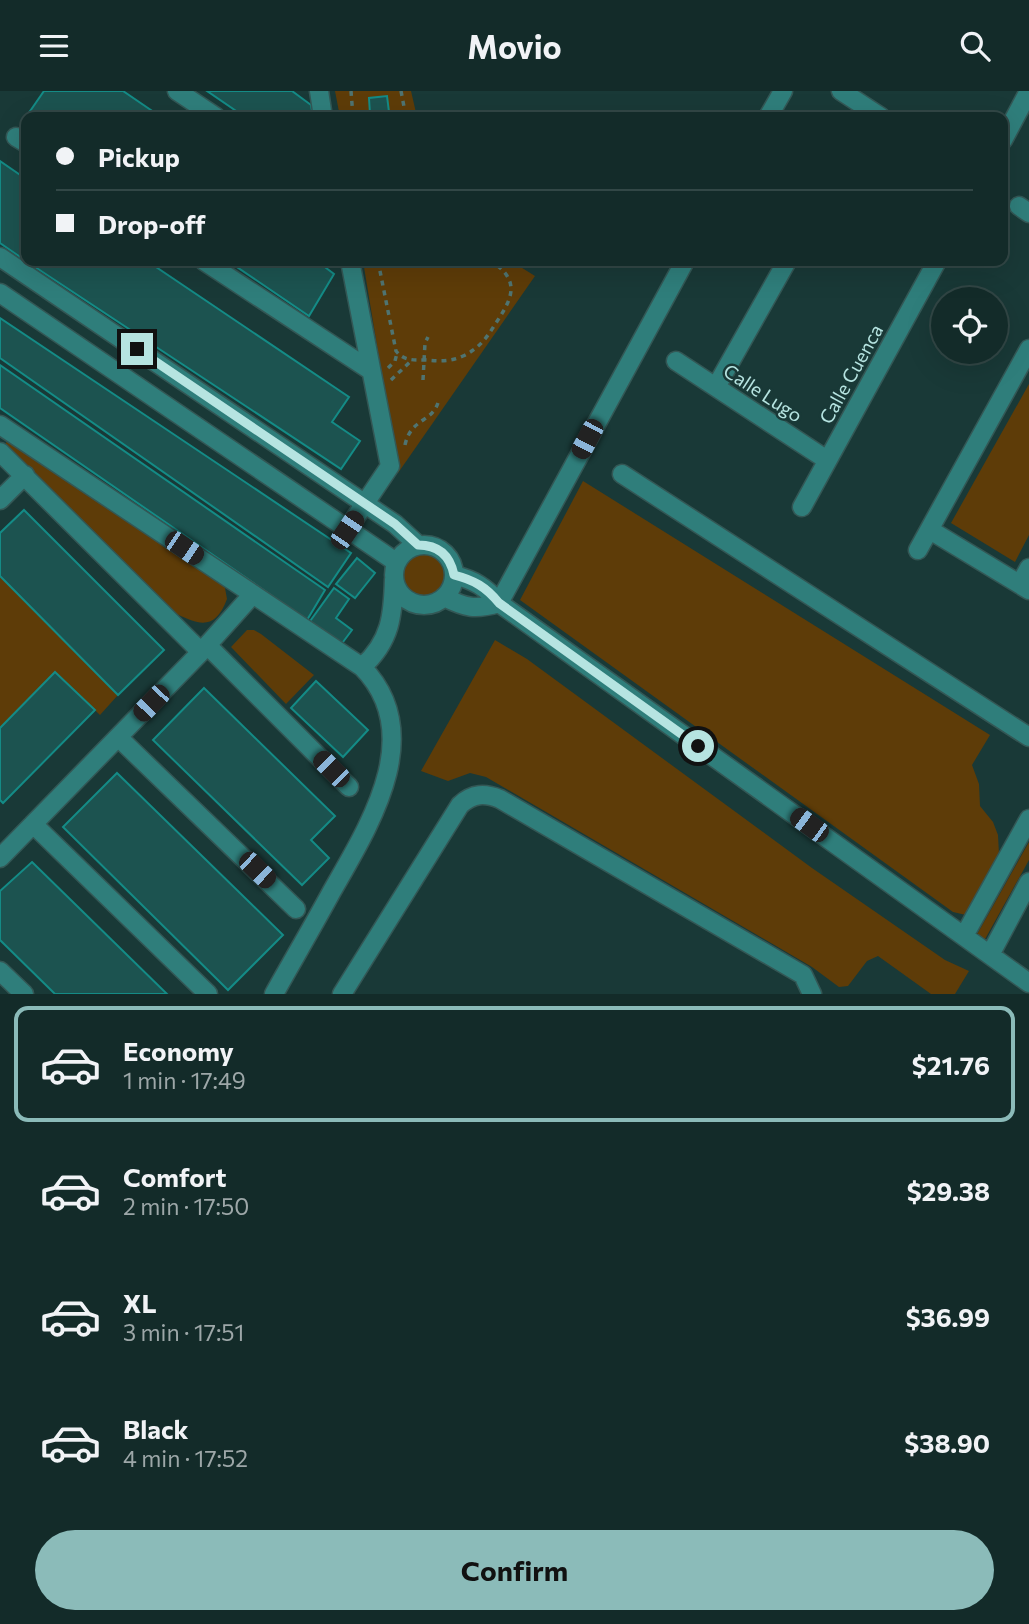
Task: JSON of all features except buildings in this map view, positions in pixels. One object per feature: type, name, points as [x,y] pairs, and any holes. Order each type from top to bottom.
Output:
[{"type":"street","points":[[177,91],[208,112]]},
{"type":"street","points":[[318,91],[322,112]]},
{"type":"street","points":[[771,112],[783,91]]},
{"type":"street","points":[[841,91],[869,112]]},
{"type":"street","points":[[1008,131],[1029,92]]},
{"type":"street","points":[[0,257],[365,503],[395,524],[418,545]]},
{"type":"street","points":[[211,266],[372,378]]},
{"type":"street","points":[[347,530],[390,466],[351,266]]},
{"type":"street","points":[[444,597],[463,606],[481,608],[499,603],[682,266]]},
{"type":"street","points":[[716,387],[784,266]]},
{"type":"street","name":"Calle Cuenca","points":[[802,506],[934,266]]},
{"type":"street","points":[[0,293],[347,530],[395,570]]},
{"type":"street","points":[[918,549],[1029,349]]},
{"type":"street","name":"Calle Lugo","points":[[676,361],[827,460]]},
{"type":"street","points":[[0,425],[362,667],[376,681],[386,701],[391,751],[387,779],[376,812],[274,994]]},
{"type":"street","points":[[0,452],[349,787]]},
{"type":"street","points":[[622,474],[1029,737]]},
{"type":"street","points":[[0,500],[25,475]]},
{"type":"street","points":[[930,530],[1024,587],[1029,568]]},
{"type":"street","points":[[362,667],[380,645],[389,628],[393,615],[395,570],[409,548],[429,545],[439,549],[447,555],[454,575],[450,591],[444,597],[434,604],[422,605],[401,596],[395,585],[395,570]]},
{"type":"street","points":[[454,575],[471,579],[489,589],[499,603],[1029,983]]},
{"type":"street","points":[[0,858],[253,594]]},
{"type":"street","points":[[118,737],[296,909]]},
{"type":"street","points":[[342,994],[460,805],[482,794],[500,799],[803,975],[812,994]]},
{"type":"street","points":[[964,936],[1029,819]]},
{"type":"street","points":[[33,824],[208,994]]},
{"type":"street","points":[[990,955],[1029,882]]},
{"type":"street","points":[[0,971],[24,994]]},
{"type":"path","points":[[351,91],[353,112]]},
{"type":"path","points":[[401,91],[406,112]]},
{"type":"path","points":[[379,266],[393,345],[401,358],[447,361],[465,356],[480,346],[508,305],[512,289],[506,273],[497,266]]},
{"type":"path","points":[[423,380],[425,343],[428,337]]},
{"type":"path","points":[[372,378],[387,383],[412,360]]},
{"type":"shaded area","points":[[335,91],[411,91],[416,112],[339,112]]},
{"type":"shaded area","points":[[364,266],[519,266],[535,276],[398,473]]},
{"type":"shaded area","points":[[1029,384],[1029,535],[1015,562],[951,523]]},
{"type":"shaded area","points":[[7,441],[214,577],[225,588],[227,599],[223,609],[213,620],[201,623],[177,614],[5,445]]},
{"type":"shaded area","points":[[583,481],[990,735],[972,765],[979,784],[980,806],[993,822],[998,835],[999,854],[966,915],[953,912],[520,600]]},
{"type":"shaded area","points":[[423,554],[438,561],[445,576],[438,591],[423,598],[408,591],[401,576],[408,561]]},
{"type":"shaded area","points":[[0,576],[118,695],[100,715],[55,672],[0,728]]},
{"type":"shaded area","points":[[247,630],[261,634],[314,675],[286,704],[231,647]]},
{"type":"shaded area","points":[[495,640],[527,659],[812,868],[945,960],[969,971],[955,994],[931,994],[878,956],[867,961],[848,986],[839,987],[812,967],[486,777],[470,773],[448,781],[421,771]]},
{"type":"shaded area","points":[[1029,842],[1029,860],[984,941],[976,936]]},
{"type":"route","points":[[137,349],[395,524],[418,545],[439,549],[447,555],[454,575],[471,579],[489,589],[499,603],[698,746]]}]
